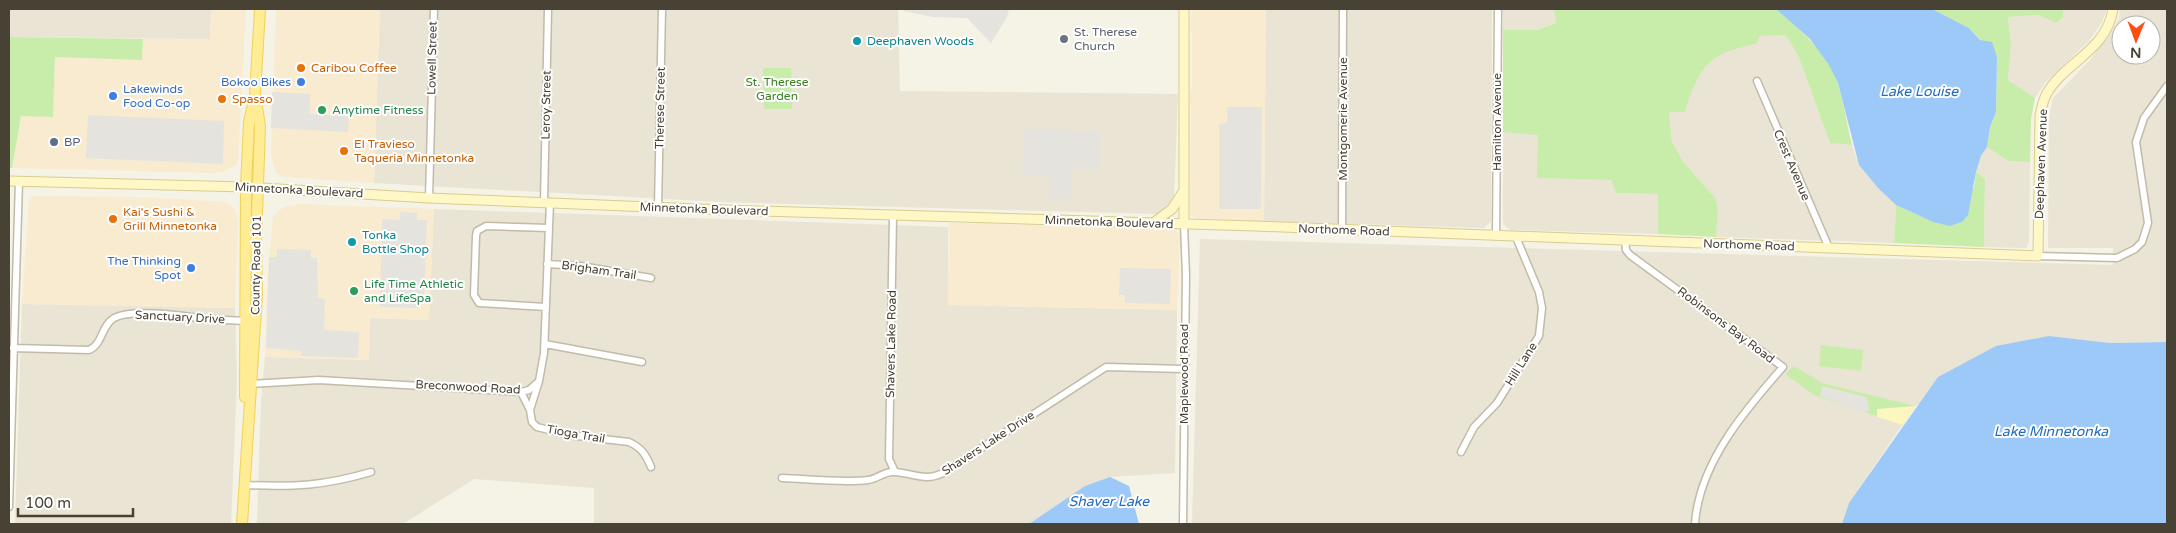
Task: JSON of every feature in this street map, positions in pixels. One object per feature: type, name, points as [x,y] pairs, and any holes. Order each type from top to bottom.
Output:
[{"type":"main road","name":"County Road 101","points":[[248,384],[244,321],[246,187],[249,122],[255,95],[260,9]]},
{"type":"main road","name":"County Road 101","points":[[242,524],[248,384],[257,296],[260,126],[255,95]]},
{"type":"street","name":"Lowell Street","points":[[429,198],[434,9]]},
{"type":"street","name":"Leroy Street","points":[[547,202],[548,9]]},
{"type":"street","name":"Therese Street","points":[[658,207],[662,9]]},
{"type":"street","name":"Minnetonka Boulevard","points":[[9,180],[246,187],[429,198],[658,207],[1184,225],[1184,9]]},
{"type":"street","name":"Montgomerie Avenue","points":[[1342,230],[1343,9]]},
{"type":"street","name":"Hamilton Avenue","points":[[1496,236],[1498,9]]},
{"type":"street","name":"Deephaven Avenue","points":[[2038,256],[2040,115],[2042,102],[2058,79],[2082,58],[2098,40],[2108,26],[2113,9]]},
{"type":"street","name":"Crest Avenue","points":[[1757,81],[1829,248]]},
{"type":"street","name":"Northome Road","points":[[1184,225],[2117,258],[2135,249],[2142,242],[2148,222],[2136,142],[2144,118],[2167,86]]},
{"type":"street","points":[[9,507],[19,181]]},
{"type":"street","points":[[1152,224],[1172,209],[1183,192]]},
{"type":"street","name":"Breconwood Road","points":[[248,384],[319,380],[521,392],[529,390],[539,381],[545,344],[549,228],[547,202]]},
{"type":"street","name":"Shavers Lake Road","points":[[893,215],[889,459],[895,472]]},
{"type":"street","name":"Maplewood Road","points":[[1183,524],[1186,275],[1184,225]]},
{"type":"street","points":[[546,307],[479,304],[474,295],[475,245],[477,231],[486,226],[549,228]]},
{"type":"street","name":"Hill Lane","points":[[1461,452],[1474,427],[1497,403],[1539,336],[1542,308],[1539,292],[1516,237]]},
{"type":"street","name":"Robinsons Bay Road","points":[[1625,241],[1626,250],[1630,255],[1783,367],[1725,440],[1702,490],[1695,524]]},
{"type":"street","name":"Brigham Trail","points":[[548,264],[581,266],[651,278]]},
{"type":"street","name":"Sanctuary Drive","points":[[14,348],[89,350],[98,343],[108,322],[124,315],[188,316],[244,321]]},
{"type":"street","points":[[545,344],[642,362]]},
{"type":"street","name":"Shavers Lake Drive","points":[[782,478],[867,480],[887,472],[923,478],[937,476],[1106,367],[1184,369]]},
{"type":"street","points":[[530,410],[539,381]]},
{"type":"street","points":[[521,392],[530,410]]},
{"type":"street","name":"Tioga Trail","points":[[530,410],[532,422],[537,427],[569,435],[620,440],[637,446],[648,459],[651,467]]},
{"type":"street","points":[[245,485],[313,486],[371,472]]},
{"type":"shaded area","points":[[9,9],[211,9],[210,39],[9,37]]},
{"type":"shaded area","points":[[211,9],[246,9],[238,160],[236,165],[222,172],[214,173],[12,168],[21,116],[53,116],[55,57],[142,60],[143,39],[210,39]]},
{"type":"shaded area","points":[[276,9],[380,9],[374,183],[285,177],[276,173],[271,155]]},
{"type":"shaded area","points":[[380,9],[898,9],[900,91],[1178,94],[1174,197],[1167,211],[1157,214],[720,202],[374,183]]},
{"type":"shaded area","points":[[904,9],[1009,9],[1007,17],[991,43],[967,18],[933,17],[904,11]]},
{"type":"shaded area","points":[[1192,9],[1266,9],[1264,221],[1195,218],[1190,215],[1191,108],[1189,98],[1192,85],[1192,37],[1190,27]]},
{"type":"shaded area","points":[[1266,9],[1492,9],[1491,221],[1484,228],[1264,221]]},
{"type":"shaded area","points":[[1503,9],[1554,9],[1556,23],[1537,30],[1503,30]]},
{"type":"shaded area","points":[[2063,9],[2107,9],[2102,22],[2089,41],[2045,83],[2035,98],[2008,80],[2011,44],[2008,17],[2038,15],[2057,23],[2063,17]]},
{"type":"shaded area","points":[[2120,9],[2167,9],[2167,342],[2110,343],[2049,336],[1915,406],[1849,503],[1842,524],[1192,524],[1200,239],[2113,265],[2113,248],[2048,248],[2049,118],[2053,98],[2091,59],[2111,30],[2111,65],[2161,65],[2161,15],[2119,15]]},
{"type":"shaded area","points":[[1785,35],[1798,55],[1830,143],[1852,145],[1859,165],[1878,188],[1896,205],[1894,243],[1716,237],[1718,211],[1716,199],[1684,163],[1672,142],[1669,111],[1685,112],[1694,83],[1708,62],[1732,48],[1756,44],[1760,36]]},
{"type":"shaded area","points":[[272,92],[310,94],[310,114],[349,116],[348,132],[271,128]]},
{"type":"shaded area","points":[[1227,107],[1262,107],[1261,209],[1219,209],[1219,124],[1227,123]]},
{"type":"shaded area","points":[[88,115],[224,121],[223,164],[86,158]]},
{"type":"shaded area","points":[[1024,129],[1100,132],[1099,170],[1071,169],[1070,200],[1049,199],[1049,176],[1022,175]]},
{"type":"shaded area","points":[[1503,132],[1538,134],[1538,178],[1612,180],[1616,193],[1658,194],[1658,234],[1511,230],[1506,227],[1503,222]]},
{"type":"shaded area","points":[[1987,147],[2008,161],[2030,162],[2029,242],[2026,248],[1984,247],[1985,180],[1976,172],[1981,156]]},
{"type":"shaded area","points":[[33,196],[143,197],[225,202],[235,209],[238,222],[235,308],[22,304],[29,200]]},
{"type":"shaded area","points":[[298,204],[434,209],[429,320],[370,318],[369,360],[265,357],[267,287],[273,216],[284,207]]},
{"type":"shaded area","points":[[434,209],[948,227],[948,305],[1177,310],[1175,473],[1110,477],[1085,486],[1029,524],[594,524],[594,488],[474,479],[403,524],[257,524],[261,402],[265,357],[369,360],[370,318],[429,320]]},
{"type":"shaded area","points":[[400,212],[417,213],[417,220],[427,220],[424,300],[419,300],[418,308],[380,307],[382,219],[400,220]]},
{"type":"shaded area","points":[[949,223],[1173,228],[1180,235],[1177,310],[948,305]]},
{"type":"shaded area","points":[[277,249],[311,250],[311,258],[317,258],[318,298],[325,299],[324,330],[359,332],[358,358],[301,356],[301,351],[266,348],[269,257],[277,257]]},
{"type":"shaded area","points":[[1120,268],[1171,269],[1170,304],[1125,303],[1125,295],[1119,295]]},
{"type":"shaded area","points":[[22,304],[235,308],[237,382],[231,524],[15,524]]},
{"type":"shaded area","points":[[1822,386],[1867,397],[1869,411],[1862,412],[1820,396]]},
{"type":"green space","points":[[1554,9],[1778,10],[1821,53],[1834,73],[1852,145],[1830,143],[1798,55],[1785,35],[1760,36],[1756,44],[1727,52],[1708,64],[1695,84],[1685,112],[1669,112],[1672,142],[1684,163],[1716,199],[1718,211],[1716,237],[1658,234],[1658,194],[1616,193],[1611,180],[1537,178],[1538,135],[1503,132],[1503,30],[1537,30],[1556,23]]},
{"type":"green space","points":[[1932,9],[2063,9],[2063,17],[2057,23],[2038,15],[2008,17],[2011,44],[2008,80],[2035,98],[2031,119],[2030,162],[2008,161],[1987,147],[1990,127],[1996,112],[1997,57],[1969,28]]},
{"type":"green space","points":[[9,37],[143,39],[142,60],[55,57],[53,117],[21,116],[12,168],[9,168]]},
{"type":"green space","name":"St. Therese Garden","points":[[763,68],[791,68],[792,109],[764,109]]},
{"type":"green space","points":[[1976,172],[1985,179],[1984,247],[1894,243],[1896,205],[1933,222],[1974,188]]},
{"type":"green space","points":[[1821,345],[1863,350],[1861,371],[1819,366]]},
{"type":"green space","points":[[1794,366],[1822,383],[1915,406],[1903,425],[1814,395],[1785,374]]},
{"type":"sand","points":[[1915,406],[1903,425],[1877,417],[1877,409]]},
{"type":"water","name":"Lake Louise","points":[[1776,9],[1932,9],[1969,28],[1980,40],[1992,42],[1997,57],[1996,112],[1990,127],[1987,147],[1981,156],[1976,172],[1968,215],[1962,222],[1950,226],[1933,222],[1896,205],[1878,188],[1859,165],[1838,83],[1829,65],[1810,39]]},
{"type":"water","name":"Lake Minnetonka","points":[[2049,336],[2110,343],[2167,342],[2167,524],[1842,524],[1849,503],[1938,377],[1996,346]]},
{"type":"water","name":"Shaver Lake","points":[[1110,477],[1129,486],[1139,524],[1029,524],[1085,486]]},
{"type":"place","name":"St. Therese Church","points":[[1064,39]]},
{"type":"place","name":"Deephaven Woods","points":[[857,41]]},
{"type":"place","name":"Caribou Coffee","points":[[301,68]]},
{"type":"place","name":"Bokoo Bikes","points":[[301,82]]},
{"type":"place","name":"Lakewinds Food Co-op","points":[[113,96]]},
{"type":"place","name":"Spasso","points":[[222,99]]},
{"type":"place","name":"Anytime Fitness","points":[[322,110]]},
{"type":"place","name":"BP","points":[[54,142]]},
{"type":"place","name":"El Travieso Taqueria Minnetonka","points":[[344,151]]},
{"type":"place","name":"Kai's Sushi & Grill Minnetonka","points":[[113,219]]},
{"type":"place","name":"Tonka Bottle Shop","points":[[352,242]]},
{"type":"place","name":"The Thinking Spot","points":[[191,268]]},
{"type":"place","name":"Life Time Athletic and LifeSpa","points":[[354,291]]}]
